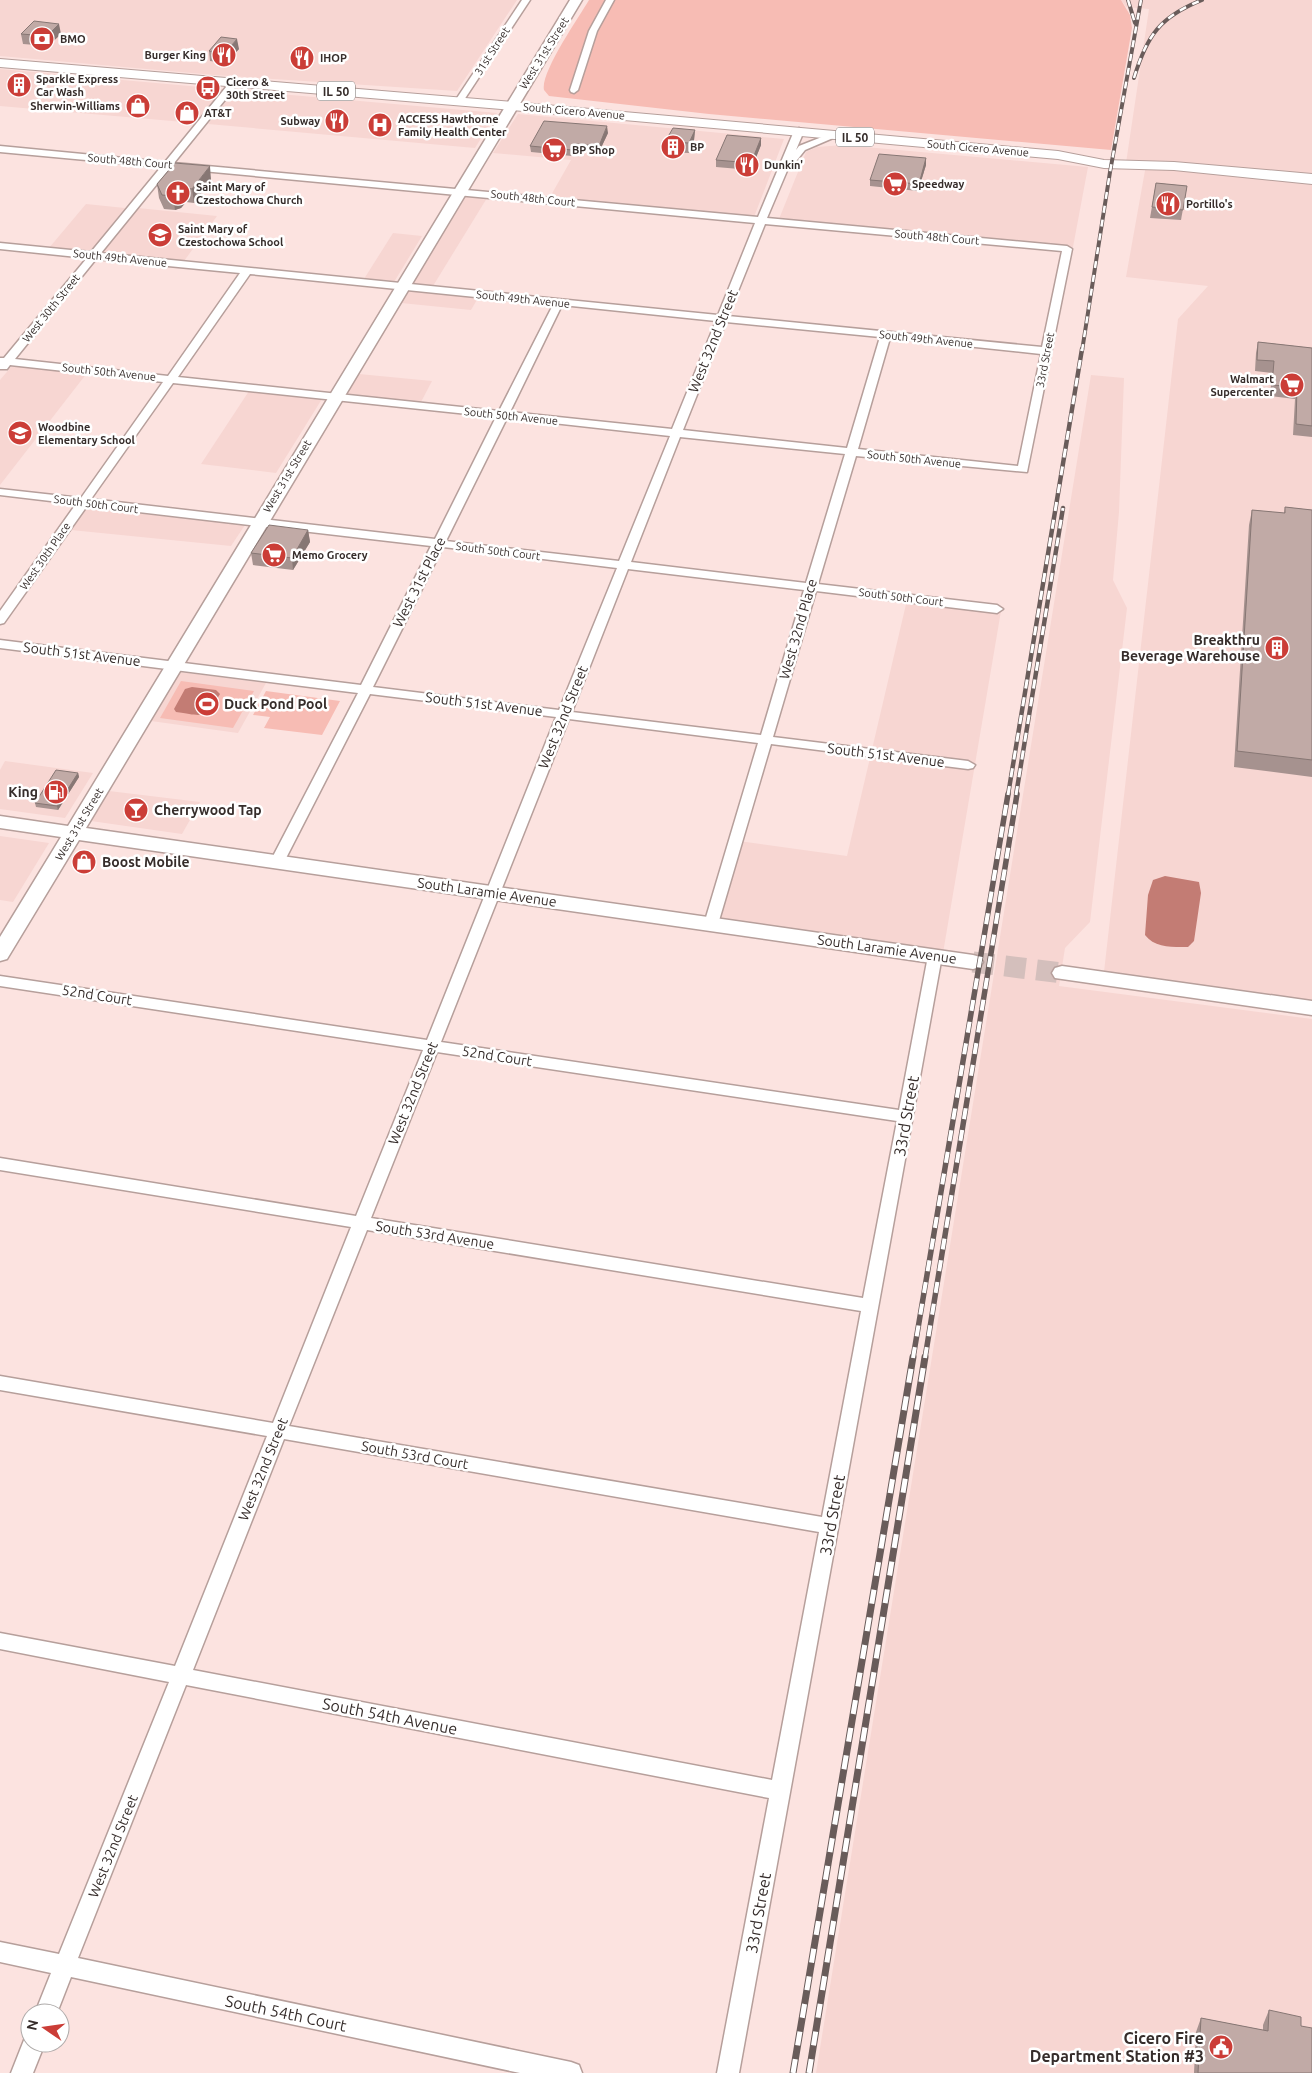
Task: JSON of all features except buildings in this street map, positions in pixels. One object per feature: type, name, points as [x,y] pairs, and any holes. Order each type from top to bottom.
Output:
[{"type":"main road","name":"West 31st Street","points":[[0,954],[576,0]]},
{"type":"main road","name":"South Cicero Avenue","points":[[0,63],[459,101],[1058,155],[1122,165],[1174,166],[1312,179]]},
{"type":"main road","name":"South Laramie Avenue","points":[[0,822],[973,962]]},
{"type":"main road","points":[[1062,973],[1312,1008]]},
{"type":"street","name":"31st Street","points":[[459,101],[526,0]]},
{"type":"street","points":[[574,90],[593,31],[610,0]]},
{"type":"street","name":"West 30th Street","points":[[2,364],[234,83]]},
{"type":"street","name":"West 32nd Street","points":[[50,2003],[623,565],[761,221],[799,132]]},
{"type":"street","name":"West 32nd Street","points":[[781,174],[802,148],[835,135]]},
{"type":"street","name":"South 48th Court","points":[[0,149],[1067,249]]},
{"type":"street","name":"South 49th Avenue","points":[[0,246],[1047,351]]},
{"type":"street","name":"33rd Street","points":[[1023,470],[1067,249]]},
{"type":"street","name":"West 30th Place","points":[[0,620],[247,271]]},
{"type":"street","name":"West 31st Place","points":[[277,862],[560,302]]},
{"type":"street","name":"West 32nd Place","points":[[711,924],[886,335]]},
{"type":"street","name":"South 50th Avenue","points":[[2,364],[170,379],[1023,470]]},
{"type":"street","name":"South 50th Court","points":[[0,492],[997,609]]},
{"type":"street","name":"South 51st Avenue","points":[[0,644],[968,765]]},
{"type":"street","name":"33rd Street","points":[[728,2073],[935,956]]},
{"type":"street","name":"52nd Court","points":[[0,981],[906,1117]]},
{"type":"street","name":"South 53rd Avenue","points":[[0,1164],[871,1306]]},
{"type":"street","name":"South 53rd Court","points":[[0,1383],[830,1526]]},
{"type":"street","name":"South 54th Avenue","points":[[0,1641],[780,1791]]},
{"type":"street","name":"South 54th Court","points":[[0,1952],[571,2073]]},
{"type":"street","points":[[22,2073],[30,2053]]},
{"type":"shaded area","points":[[0,0],[517,0],[457,91],[214,75],[0,56]]},
{"type":"shaded area","points":[[589,0],[1121,0],[1130,15],[1132,28],[1111,150],[709,114],[549,96],[544,90],[544,82],[548,71],[561,45]]},
{"type":"shaded area","points":[[1121,0],[1312,0],[1312,1001],[1104,972],[1178,319],[1208,286],[1126,277],[1146,165],[1126,163],[1149,9],[1126,7]]},
{"type":"shaded area","points":[[0,69],[223,89],[195,123],[0,106]]},
{"type":"shaded area","points":[[235,90],[497,113],[475,148],[208,124]]},
{"type":"shaded area","points":[[518,114],[784,139],[754,217],[550,197],[571,160],[493,153]]},
{"type":"shaded area","points":[[843,145],[1088,167],[1073,247],[779,219],[806,152],[817,147]]},
{"type":"shaded area","points":[[466,196],[487,198],[433,286],[413,284]]},
{"type":"shaded area","points":[[86,204],[125,208],[90,252],[49,248]]},
{"type":"shaded area","name":"Saint Mary of Czestochowa School","points":[[138,208],[217,216],[184,261],[102,253]]},
{"type":"shaded area","points":[[393,233],[422,236],[394,282],[364,279]]},
{"type":"shaded area","points":[[409,291],[478,298],[471,310],[401,303]]},
{"type":"shaded area","name":"Woodbine Elementary School","points":[[12,366],[87,373],[0,485],[0,380]]},
{"type":"shaded area","points":[[359,374],[432,381],[421,402],[347,394]]},
{"type":"shaded area","points":[[1091,375],[1124,378],[1119,512],[1113,580],[1127,608],[1090,922],[1065,948],[1059,986],[1312,1019],[1312,2073],[816,2073]]},
{"type":"shaded area","points":[[249,391],[322,399],[276,473],[201,464]]},
{"type":"shaded area","points":[[87,508],[245,525],[231,546],[71,530]]},
{"type":"shaded area","points":[[907,600],[1001,611],[943,953],[716,921],[739,841],[847,856]]},
{"type":"shaded area","name":"Duck Pond Pool","points":[[180,672],[266,683],[238,733],[151,721]]},
{"type":"shaded area","name":"Duck Pond Pool","points":[[181,681],[254,691],[233,728],[160,718]]},
{"type":"shaded area","points":[[192,687],[216,690],[220,694],[207,712],[203,714],[193,715],[176,712],[174,709],[185,689]]},
{"type":"shaded area","points":[[266,691],[340,701],[322,735],[264,728],[270,717],[253,715]]},
{"type":"shaded area","points":[[5,761],[93,773],[65,818],[0,809],[0,770]]},
{"type":"shaded area","points":[[109,791],[200,802],[182,834],[91,821]]},
{"type":"shaded area","points":[[0,836],[49,843],[13,902],[0,900]]},
{"type":"shaded area","points":[[1165,876],[1199,882],[1201,893],[1194,941],[1188,947],[1159,945],[1145,935],[1148,895],[1153,880]]},
{"type":"tunnel","points":[[973,962],[1062,973]]},
{"type":"railway","points":[[1128,0],[1135,23]]},
{"type":"railway","points":[[1082,351],[1110,172],[1141,0]]},
{"type":"railway","points":[[1134,78],[1144,50],[1157,29],[1175,13],[1202,0]]},
{"type":"railway","points":[[1008,795],[1082,349]]},
{"type":"railway","points":[[1016,795],[1063,508]]},
{"type":"railway","points":[[913,1358],[1008,794]]},
{"type":"railway","points":[[925,1358],[1017,794]]},
{"type":"railway","points":[[793,2073],[913,1357]]},
{"type":"railway","points":[[809,2073],[925,1357]]},
{"type":"place","name":"BMO","points":[[42,39]]},
{"type":"place","name":"Burger King","points":[[224,55]]},
{"type":"place","name":"IHOP","points":[[302,58]]},
{"type":"place","name":"Sparkle Express Car Wash","points":[[19,85]]},
{"type":"place","name":"Cicero & 30th Street","points":[[208,88]]},
{"type":"place","name":"Sherwin-Williams","points":[[138,106]]},
{"type":"place","name":"AT&T","points":[[187,113]]},
{"type":"place","name":"Subway","points":[[337,121]]},
{"type":"place","name":"ACCESS Hawthorne Family Health Center","points":[[380,125]]},
{"type":"place","name":"BP","points":[[673,147]]},
{"type":"place","name":"BP Shop","points":[[554,150]]},
{"type":"place","name":"Dunkin'","points":[[747,165]]},
{"type":"place","name":"Speedway","points":[[895,184]]},
{"type":"place","name":"Saint Mary of Czestochowa Church","points":[[178,193]]},
{"type":"place","name":"Portillo's","points":[[1168,204]]},
{"type":"place","name":"Saint Mary of Czestochowa School","points":[[160,235]]},
{"type":"place","name":"Walmart Supercenter","points":[[1292,385]]},
{"type":"place","name":"Woodbine Elementary School","points":[[20,433]]},
{"type":"place","name":"Memo Grocery","points":[[274,555]]},
{"type":"place","name":"Breakthru Beverage Warehouse","points":[[1277,648]]},
{"type":"place","name":"Duck Pond Pool","points":[[207,704]]},
{"type":"place","name":"King","points":[[56,792]]},
{"type":"place","name":"Cherrywood Tap","points":[[136,810]]},
{"type":"place","name":"Boost Mobile","points":[[84,862]]},
{"type":"place","name":"Cicero Fire Department Station #3","points":[[1221,2047]]}]
